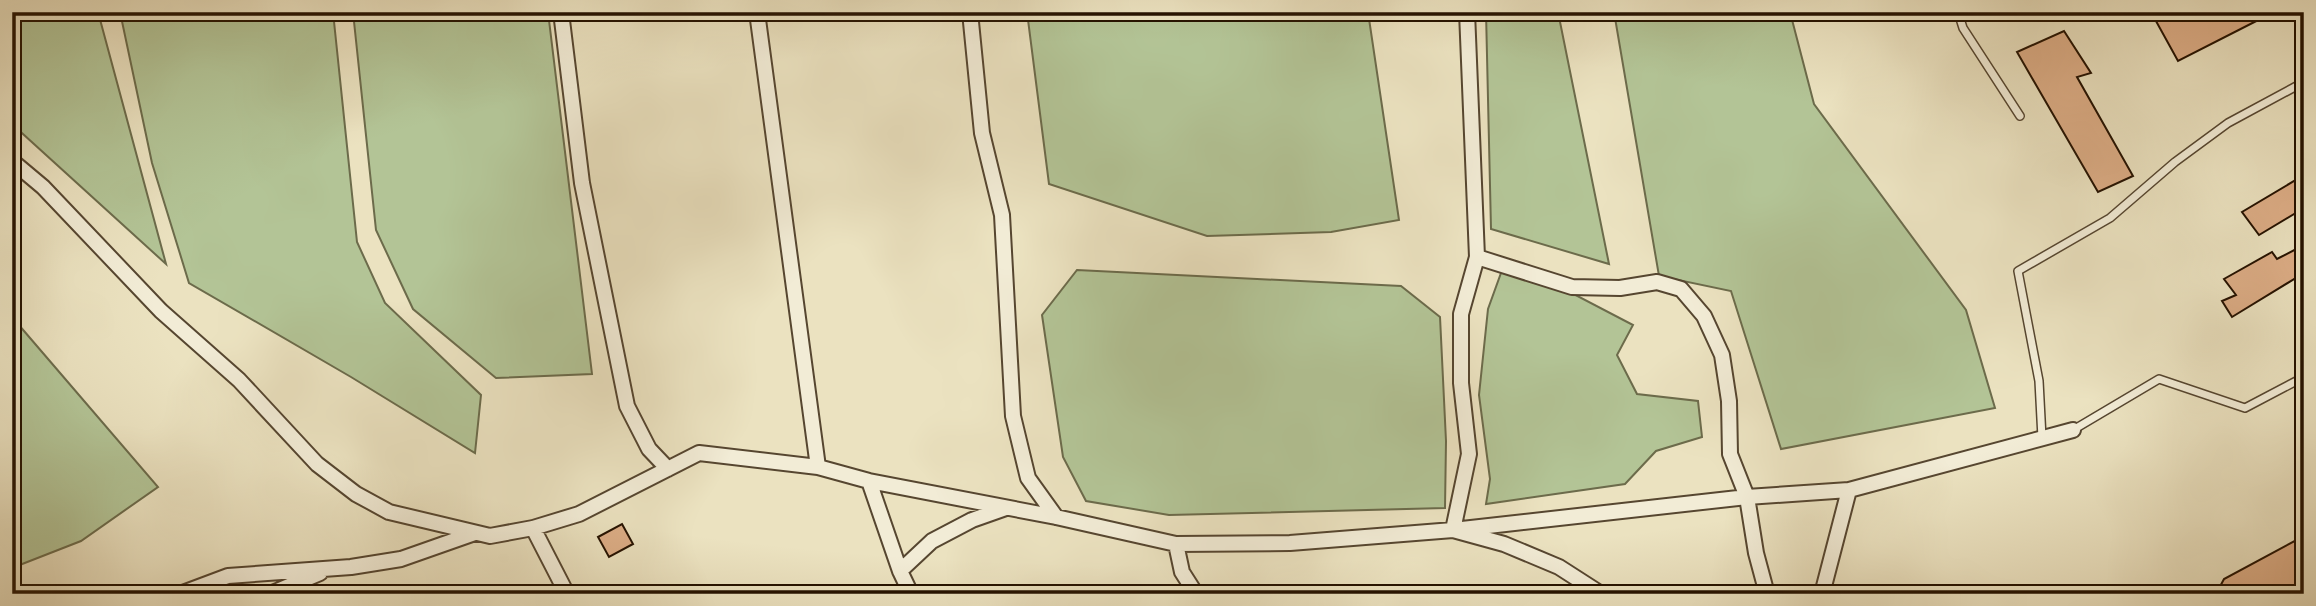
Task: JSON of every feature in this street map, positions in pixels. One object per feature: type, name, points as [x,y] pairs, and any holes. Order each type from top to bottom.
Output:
[{"type":"street","points":[[561,12],[582,183],[626,406],[649,449],[668,469]]},
{"type":"street","points":[[757,12],[818,467]]},
{"type":"street","points":[[970,12],[982,133],[1002,215],[1013,416],[1028,478],[1056,517]]},
{"type":"street","points":[[1453,530],[1469,454],[1461,383],[1461,314],[1477,257],[1467,12]]},
{"type":"street","points":[[12,162],[43,187],[162,310],[239,380],[317,464],[356,494],[389,512],[490,536],[533,528],[579,514],[699,453],[818,467],[869,481],[1056,517],[1176,544],[1290,543],[1453,530],[1747,496],[1849,490],[2073,430]]},
{"type":"street","points":[[1477,257],[1572,286],[1620,288],[1657,282],[1681,289],[1704,316],[1722,355],[1729,401],[1730,454],[1747,496],[1756,553],[1767,594]]},
{"type":"street","points":[[869,481],[900,571],[911,594]]},
{"type":"street","points":[[1822,594],[1849,490]]},
{"type":"street","points":[[900,571],[932,541],[972,520],[1006,508]]},
{"type":"street","points":[[533,528],[567,594]]},
{"type":"street","points":[[1453,530],[1515,548],[1559,567],[1601,594]]},
{"type":"street","points":[[180,594],[228,576],[332,568],[401,559],[476,533]]},
{"type":"street","points":[[1176,544],[1182,572],[1196,594]]},
{"type":"street","points":[[270,594],[302,587],[332,568]]},
{"type":"lane","points":[[1958,12],[1963,28],[2020,116]]},
{"type":"lane","points":[[2042,438],[2039,381],[2018,271],[2110,218],[2175,162],[2228,123],[2304,82]]},
{"type":"lane","points":[[2073,430],[2159,379],[2245,408],[2304,377]]},
{"type":"green space","points":[[12,12],[98,12],[166,264],[12,124]]},
{"type":"green space","points":[[120,12],[333,12],[357,242],[385,303],[481,395],[475,453],[189,283],[152,163]]},
{"type":"green space","points":[[353,12],[548,12],[592,374],[496,378],[413,309],[376,230]]},
{"type":"green space","points":[[1027,12],[1368,12],[1399,220],[1331,232],[1207,236],[1049,184]]},
{"type":"green space","points":[[1486,12],[1558,12],[1609,264],[1491,229]]},
{"type":"green space","points":[[1614,12],[1790,12],[1814,104],[1966,310],[1995,408],[1781,449],[1731,291],[1659,276]]},
{"type":"green space","points":[[1518,265],[1633,325],[1617,355],[1637,394],[1698,401],[1702,437],[1656,451],[1625,484],[1486,504],[1490,479],[1479,395],[1488,309],[1501,273]]},
{"type":"green space","points":[[1077,270],[1401,286],[1440,317],[1446,441],[1445,508],[1169,515],[1086,501],[1063,457],[1042,315]]},
{"type":"green space","points":[[12,317],[158,487],[81,541],[12,568]]},
{"type":"building","points":[[2151,12],[2274,12],[2178,61]]},
{"type":"building","points":[[2064,31],[2091,73],[2077,77],[2133,176],[2098,192],[2017,52]]},
{"type":"building","points":[[2304,175],[2304,208],[2259,235],[2242,212]]},
{"type":"building","points":[[2304,245],[2304,273],[2232,317],[2222,301],[2236,295],[2224,279],[2272,252],[2277,259]]},
{"type":"building","points":[[622,524],[633,544],[609,557],[598,537]]},
{"type":"building","points":[[2304,536],[2304,594],[2216,594],[2224,579]]}]
